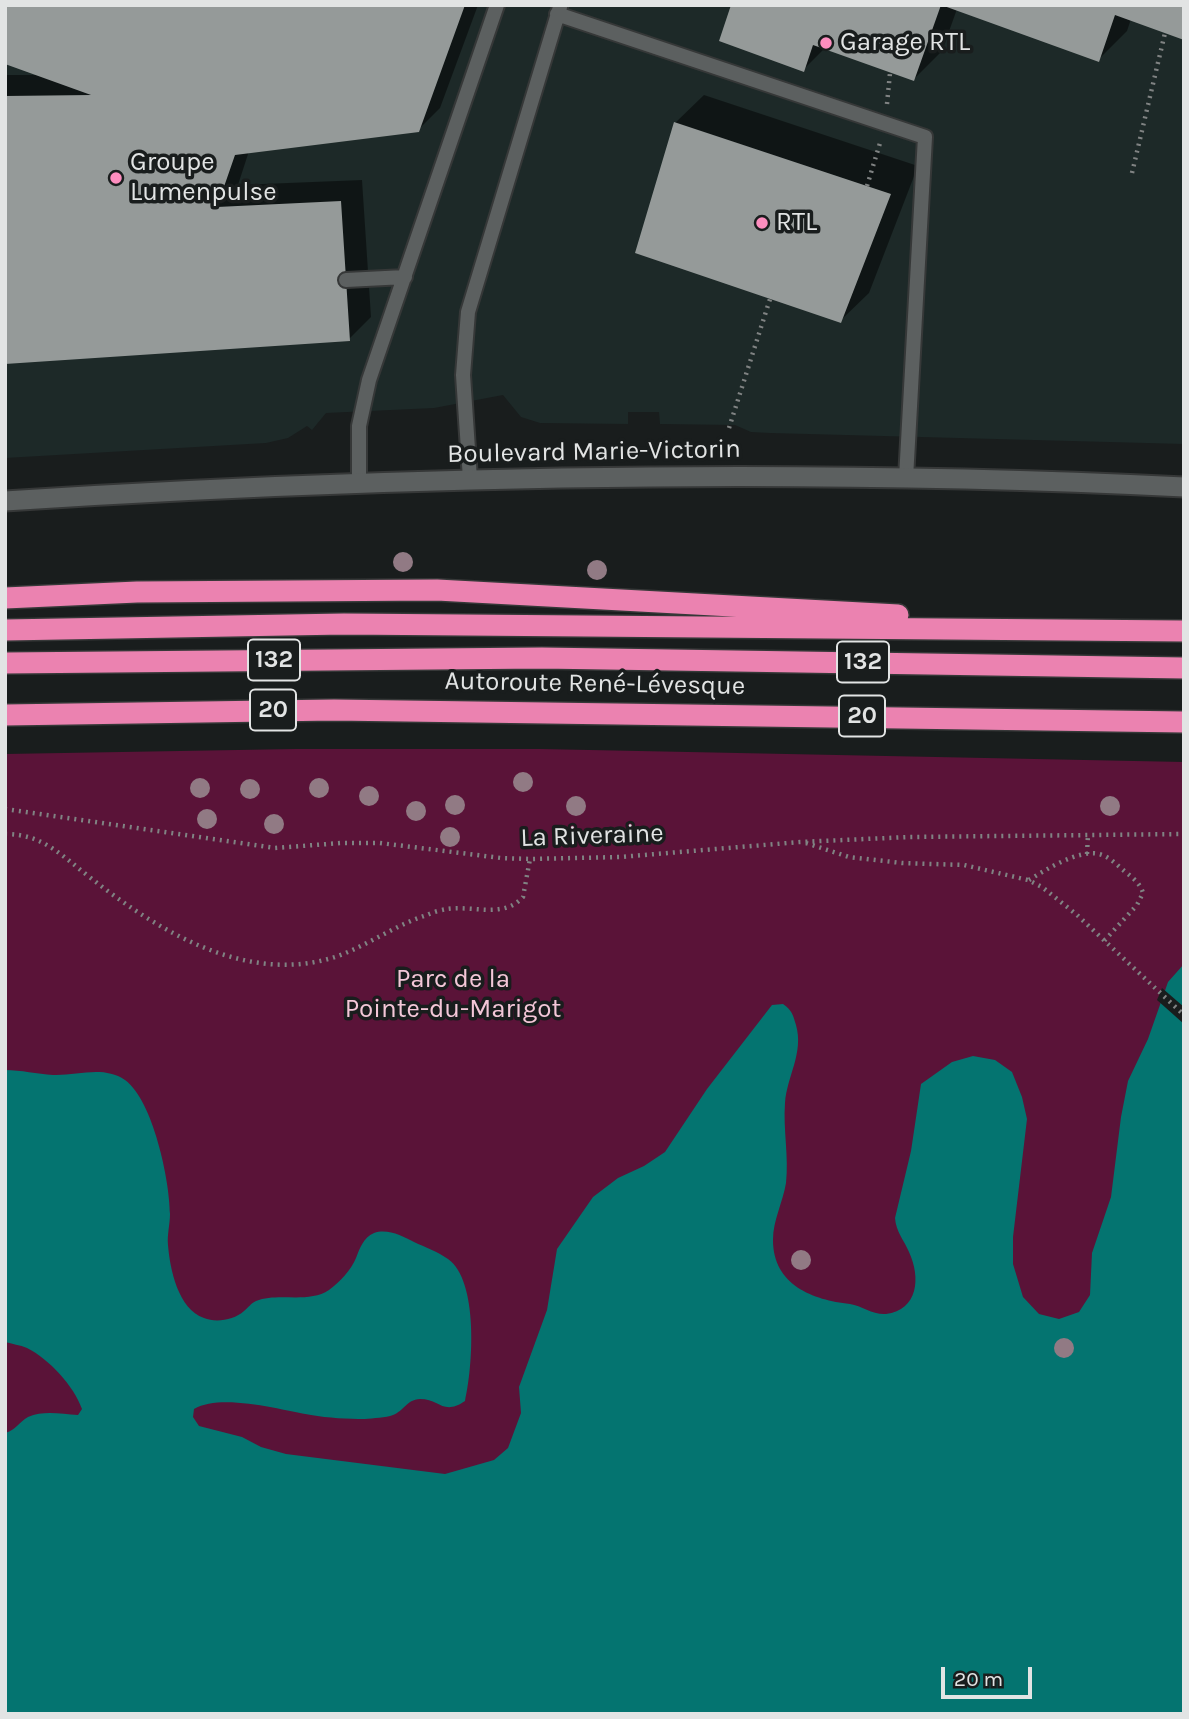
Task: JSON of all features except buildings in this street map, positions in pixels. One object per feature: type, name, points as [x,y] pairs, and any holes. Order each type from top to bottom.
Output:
[{"type":"highway","points":[[5,598],[137,592],[436,590],[1182,631]]},
{"type":"highway","points":[[5,629],[370,625],[1182,631]]},
{"type":"highway","name":"Autoroute René-Lévesque","points":[[5,663],[555,658],[1184,668]]},
{"type":"highway","name":"Autoroute René-Lévesque","points":[[5,715],[499,710],[1184,722]]},
{"type":"street","name":"Boulevard Marie-Victorin","points":[[5,501],[146,492],[470,479],[739,476],[1184,486]]},
{"type":"lane","points":[[359,483],[359,426],[369,380],[496,5]]},
{"type":"lane","points":[[470,479],[463,375],[468,312],[559,10],[925,137],[906,478]]},
{"type":"lane","points":[[346,280],[405,277]]},
{"type":"path","points":[[1132,173],[1166,33]]},
{"type":"path","points":[[730,428],[770,299]]},
{"type":"path","name":"La Riveraine","points":[[5,809],[275,848],[380,843],[530,859],[620,857],[800,842],[909,837],[1184,834]]},
{"type":"path","points":[[5,834],[31,836],[46,844],[97,883],[193,944],[222,956],[281,965],[337,956],[413,920],[447,909],[509,908],[523,897],[530,859]]},
{"type":"path","points":[[1087,854],[1088,834]]},
{"type":"path","points":[[800,842],[849,857],[902,863],[937,862],[964,865],[1028,880],[1042,887],[1184,1015]]},
{"type":"path","points":[[1028,880],[1057,863],[1087,854],[1102,855],[1112,860],[1138,882],[1143,893],[1137,905],[1104,941]]},
{"type":"shaded area","points":[[5,5],[1184,5],[1184,444],[751,432],[735,425],[660,424],[659,412],[628,412],[628,424],[540,423],[521,417],[503,395],[434,408],[326,413],[312,430],[307,426],[288,438],[266,443],[5,458]]},
{"type":"green space","name":"Parc de la Pointe-du-Marigot","points":[[295,749],[540,749],[1184,762],[1184,1452],[731,1489],[5,1452],[5,754]]},
{"type":"water","points":[[1184,964],[1184,1714],[5,1714],[5,1433],[34,1415],[78,1415],[82,1409],[67,1382],[52,1366],[27,1348],[5,1342],[5,1070],[53,1075],[108,1073],[125,1080],[135,1090],[152,1122],[163,1162],[169,1200],[168,1245],[173,1276],[188,1306],[204,1318],[230,1318],[240,1314],[254,1302],[274,1297],[312,1296],[329,1290],[341,1280],[365,1240],[374,1233],[389,1232],[400,1235],[448,1259],[458,1270],[469,1305],[471,1347],[465,1401],[446,1407],[420,1399],[408,1403],[393,1415],[365,1419],[324,1417],[251,1404],[220,1402],[194,1409],[193,1417],[199,1426],[242,1437],[261,1447],[286,1454],[445,1474],[494,1460],[508,1448],[521,1413],[519,1387],[547,1310],[557,1249],[593,1197],[618,1178],[665,1152],[707,1089],[772,1005],[783,1004],[788,1008],[794,1018],[798,1035],[797,1055],[785,1103],[786,1183],[773,1240],[775,1256],[788,1279],[809,1294],[822,1299],[881,1314],[897,1311],[911,1299],[915,1272],[895,1218],[911,1151],[921,1084],[952,1062],[973,1056],[995,1060],[1012,1072],[1027,1119],[1013,1237],[1013,1264],[1023,1297],[1039,1314],[1059,1319],[1079,1312],[1090,1295],[1092,1253],[1111,1197],[1128,1081],[1148,1039],[1168,982]]},
{"type":"pier","points":[[1162,988],[1184,1007],[1184,1024],[1157,1000]]},
{"type":"place","name":"Garage RTL","points":[[826,43]]},
{"type":"place","name":"Groupe Lumenpulse","points":[[116,178]]},
{"type":"place","name":"RTL","points":[[762,223]]}]
